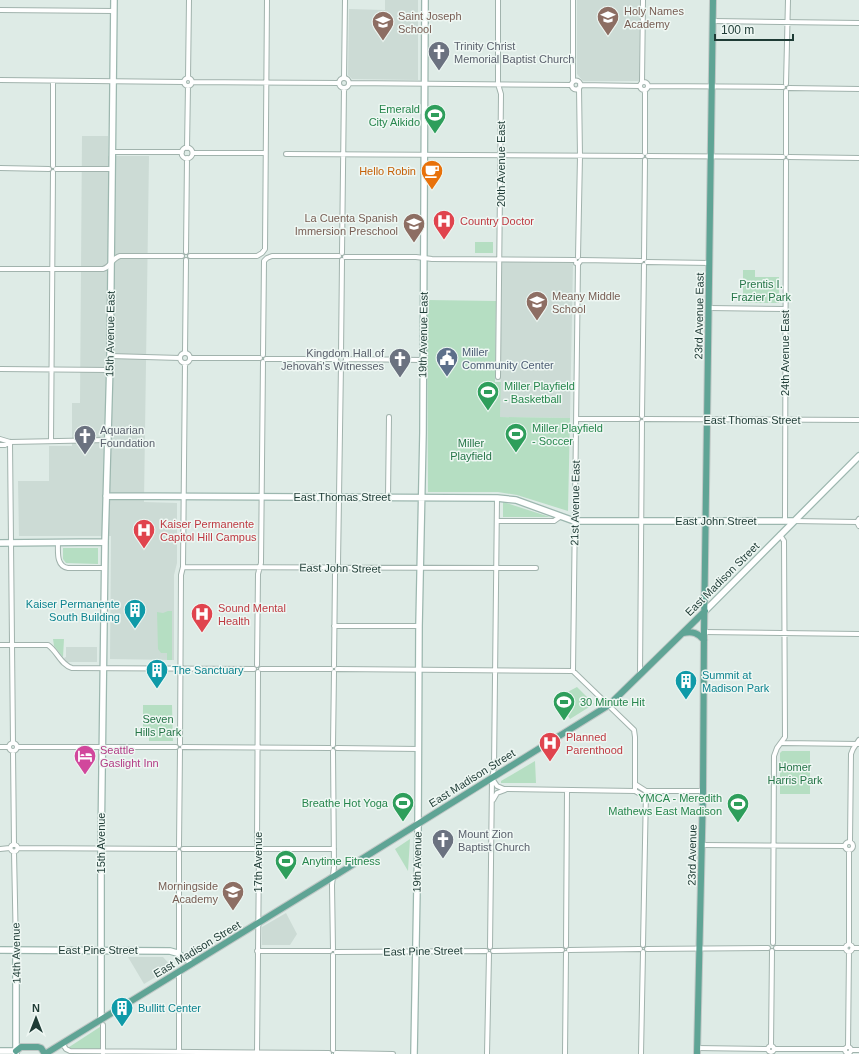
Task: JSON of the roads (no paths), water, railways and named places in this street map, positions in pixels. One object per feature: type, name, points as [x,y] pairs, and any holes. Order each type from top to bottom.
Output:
[{"type":"main road","name":"23rd Avenue East","points":[[704,632],[713,0]]},
{"type":"main road","name":"East Madison Street","points":[[45,1054],[62,1043],[102,1022],[192,963],[609,705],[705,611]]},
{"type":"main road","points":[[683,632],[693,632],[698,634],[704,640]]},
{"type":"main road","name":"23rd Avenue","points":[[697,1051],[703,791],[704,632]]},
{"type":"main road","points":[[16,1052],[21,1047],[38,1047],[41,1048],[45,1054]]},
{"type":"street","name":"15th Avenue East","points":[[104,668],[104,568],[110,370],[114,0]]},
{"type":"street","points":[[189,0],[188,78],[192,82],[338,83]]},
{"type":"street","points":[[0,269],[103,270],[107,268],[116,257],[120,256],[182,256],[183,254],[188,254],[256,256],[262,253],[264,249],[267,0]]},
{"type":"street","points":[[344,78],[345,0]]},
{"type":"street","name":"19th Avenue East","points":[[418,670],[423,360],[425,0]]},
{"type":"street","name":"20th Avenue East","points":[[498,0],[498,84],[502,94],[498,377]]},
{"type":"street","points":[[573,0],[572,83],[574,88],[580,86],[641,84],[646,82],[640,675]]},
{"type":"street","points":[[643,0],[641,89],[712,86],[859,89]]},
{"type":"street","name":"24th Avenue East","points":[[784,521],[786,87],[788,0]]},
{"type":"street","points":[[0,10],[114,11]]},
{"type":"street","points":[[713,22],[859,24]]},
{"type":"street","points":[[184,82],[185,79],[188,78]]},
{"type":"street","points":[[338,83],[340,79],[344,78]]},
{"type":"street","points":[[344,78],[348,80],[349,83],[425,84],[572,83],[578,81],[580,86]]},
{"type":"street","points":[[0,80],[184,82],[185,85],[188,86]]},
{"type":"street","points":[[51,441],[53,80]]},
{"type":"street","points":[[187,148],[188,86],[191,85],[192,82]]},
{"type":"street","points":[[338,83],[340,87],[344,88]]},
{"type":"street","points":[[344,88],[348,87],[349,83]]},
{"type":"street","name":"21st Avenue East","points":[[573,671],[580,86]]},
{"type":"street","points":[[341,354],[344,88]]},
{"type":"street","points":[[112,152],[182,152],[183,149],[187,148]]},
{"type":"street","points":[[187,148],[190,148],[193,153]]},
{"type":"street","points":[[182,152],[183,157],[187,158]]},
{"type":"street","points":[[193,153],[265,153]]},
{"type":"street","points":[[187,158],[191,157],[193,153]]},
{"type":"street","points":[[286,154],[859,158]]},
{"type":"street","points":[[185,353],[186,260],[189,258],[187,158]]},
{"type":"street","points":[[0,168],[112,169]]},
{"type":"street","points":[[182,256],[186,260]]},
{"type":"street","name":"17th Avenue","points":[[257,1052],[258,574],[261,563],[264,261],[266,258],[272,256],[342,257]]},
{"type":"street","points":[[342,257],[416,257],[500,260],[710,263]]},
{"type":"street","points":[[709,308],[785,309]]},
{"type":"street","points":[[180,358],[181,355],[185,353]]},
{"type":"street","points":[[185,353],[189,354],[190,358]]},
{"type":"street","points":[[336,359],[337,356],[341,354]]},
{"type":"street","points":[[341,354],[345,356],[346,359],[423,360]]},
{"type":"street","points":[[110,356],[180,358],[181,361],[185,363]]},
{"type":"street","points":[[190,358],[336,359]]},
{"type":"street","points":[[185,363],[189,362],[190,358]]},
{"type":"street","points":[[336,359],[338,363],[341,364]]},
{"type":"street","points":[[341,364],[345,362],[346,359]]},
{"type":"street","points":[[179,954],[180,668],[181,575],[183,567],[185,363]]},
{"type":"street","points":[[332,1053],[334,626],[335,574],[338,564],[341,364]]},
{"type":"street","points":[[0,369],[110,370]]},
{"type":"street","points":[[388,497],[389,417]]},
{"type":"street","name":"East Thomas Street","points":[[576,419],[859,420]]},
{"type":"street","points":[[0,439],[10,442],[108,440]]},
{"type":"street","points":[[0,445],[5,445],[10,442]]},
{"type":"street","points":[[10,442],[13,743],[16,744],[17,747]]},
{"type":"street","name":"East Madison Street","points":[[705,611],[859,456]]},
{"type":"street","name":"East Thomas Street","points":[[106,496],[497,498],[516,500],[574,521]]},
{"type":"street","points":[[487,1054],[492,778],[494,768],[497,498]]},
{"type":"street","points":[[497,521],[554,521],[561,516]]},
{"type":"street","name":"East John Street","points":[[574,521],[642,520],[858,522]]},
{"type":"street","points":[[772,951],[768,948],[772,943],[774,756],[785,737],[784,541],[780,535]]},
{"type":"street","points":[[58,542],[59,561],[64,566],[68,568],[104,568]]},
{"type":"street","points":[[0,543],[105,542]]},
{"type":"street","name":"East John Street","points":[[183,567],[420,569],[536,568]]},
{"type":"street","points":[[334,626],[419,626]]},
{"type":"street","points":[[704,632],[859,634]]},
{"type":"street","points":[[0,645],[48,645],[68,667],[573,671],[634,730],[635,791]]},
{"type":"street","name":"15th Avenue","points":[[103,1053],[101,849],[104,668]]},
{"type":"street","name":"19th Avenue","points":[[414,1054],[419,749],[418,670]]},
{"type":"street","points":[[9,747],[10,744],[13,743]]},
{"type":"street","points":[[782,743],[858,743]]},
{"type":"street","points":[[853,846],[850,842],[851,754],[858,743]]},
{"type":"street","points":[[0,747],[9,747],[13,751],[14,847]]},
{"type":"street","points":[[13,751],[17,747],[419,749]]},
{"type":"street","points":[[492,778],[500,788],[512,790]]},
{"type":"street","points":[[635,784],[646,791],[703,791]]},
{"type":"street","points":[[492,787],[494,790],[499,792],[512,790],[635,791],[646,797]]},
{"type":"street","points":[[564,1054],[568,790]]},
{"type":"street","points":[[641,1054],[646,791]]},
{"type":"street","points":[[492,802],[497,792],[499,792]]},
{"type":"street","points":[[702,845],[845,846],[850,842]]},
{"type":"street","points":[[845,846],[846,849],[849,850],[848,1051]]},
{"type":"street","points":[[849,850],[852,849],[853,846],[859,846]]},
{"type":"street","points":[[0,849],[14,847],[101,849],[334,849]]},
{"type":"street","name":"14th Avenue","points":[[14,847],[11,851],[14,852],[16,1052]]},
{"type":"street","points":[[772,943],[776,945],[776,948]]},
{"type":"street","name":"East Pine Street","points":[[257,951],[333,952],[768,948]]},
{"type":"street","points":[[772,951],[776,948],[859,948]]},
{"type":"street","name":"East Pine Street","points":[[0,950],[170,951],[179,954],[192,963]]},
{"type":"street","points":[[771,1050],[772,951]]},
{"type":"street","points":[[179,972],[179,1053]]},
{"type":"street","points":[[62,1043],[66,1049],[70,1051],[103,1053],[257,1052],[393,1054]]},
{"type":"street","points":[[697,1051],[859,1050]]},
{"type":"street","points":[[0,1051],[16,1052]]},
{"type":"place","name":"Holy Names Academy","points":[[608,36]]},
{"type":"place","name":"Saint Joseph School","points":[[383,42]]},
{"type":"place","name":"Trinity Christ Memorial Baptist Church","points":[[439,72]]},
{"type":"place","name":"Emerald City Aikido","points":[[435,134]]},
{"type":"place","name":"Hello Robin","points":[[432,190]]},
{"type":"place","name":"Country Doctor","points":[[444,240]]},
{"type":"place","name":"La Cuenta Spanish Immersion Preschool","points":[[414,244]]},
{"type":"place","name":"Meany Middle School","points":[[537,322]]},
{"type":"place","name":"Kingdom Hall of Jehovah's Witnesses","points":[[400,378]]},
{"type":"place","name":"Miller Community Center","points":[[447,378]]},
{"type":"place","name":"Miller Playfield - Basketball","points":[[488,412]]},
{"type":"place","name":"Miller Playfield - Soccer","points":[[516,454]]},
{"type":"place","name":"Aquarian Foundation","points":[[85,456]]},
{"type":"place","name":"Kaiser Permanente Capitol Hill Campus","points":[[144,550]]},
{"type":"place","name":"Kaiser Permanente South Building","points":[[135,630]]},
{"type":"place","name":"Sound Mental Health","points":[[202,634]]},
{"type":"place","name":"The Sanctuary","points":[[157,690]]},
{"type":"place","name":"Summit at Madison Park","points":[[686,700]]},
{"type":"place","name":"30 Minute Hit","points":[[564,722]]},
{"type":"place","name":"Planned Parenthood","points":[[550,762]]},
{"type":"place","name":"Seattle Gaslight Inn","points":[[85,776]]},
{"type":"place","name":"Breathe Hot Yoga","points":[[403,822]]},
{"type":"place","name":"YMCA - Meredith Mathews East Madison","points":[[738,824]]},
{"type":"place","name":"Mount Zion Baptist Church","points":[[443,860]]},
{"type":"place","name":"Anytime Fitness","points":[[286,880]]},
{"type":"place","name":"Morningside Academy","points":[[233,912]]},
{"type":"place","name":"Bullitt Center","points":[[122,1028]]},
{"type":"park label","name":"Prentis I. Frazier Park","points":[[761,290]]},
{"type":"park label","name":"Miller Playfield","points":[[471,449]]},
{"type":"park label","name":"Seven Hills Park","points":[[158,725]]},
{"type":"park label","name":"Homer Harris Park","points":[[795,773]]}]
